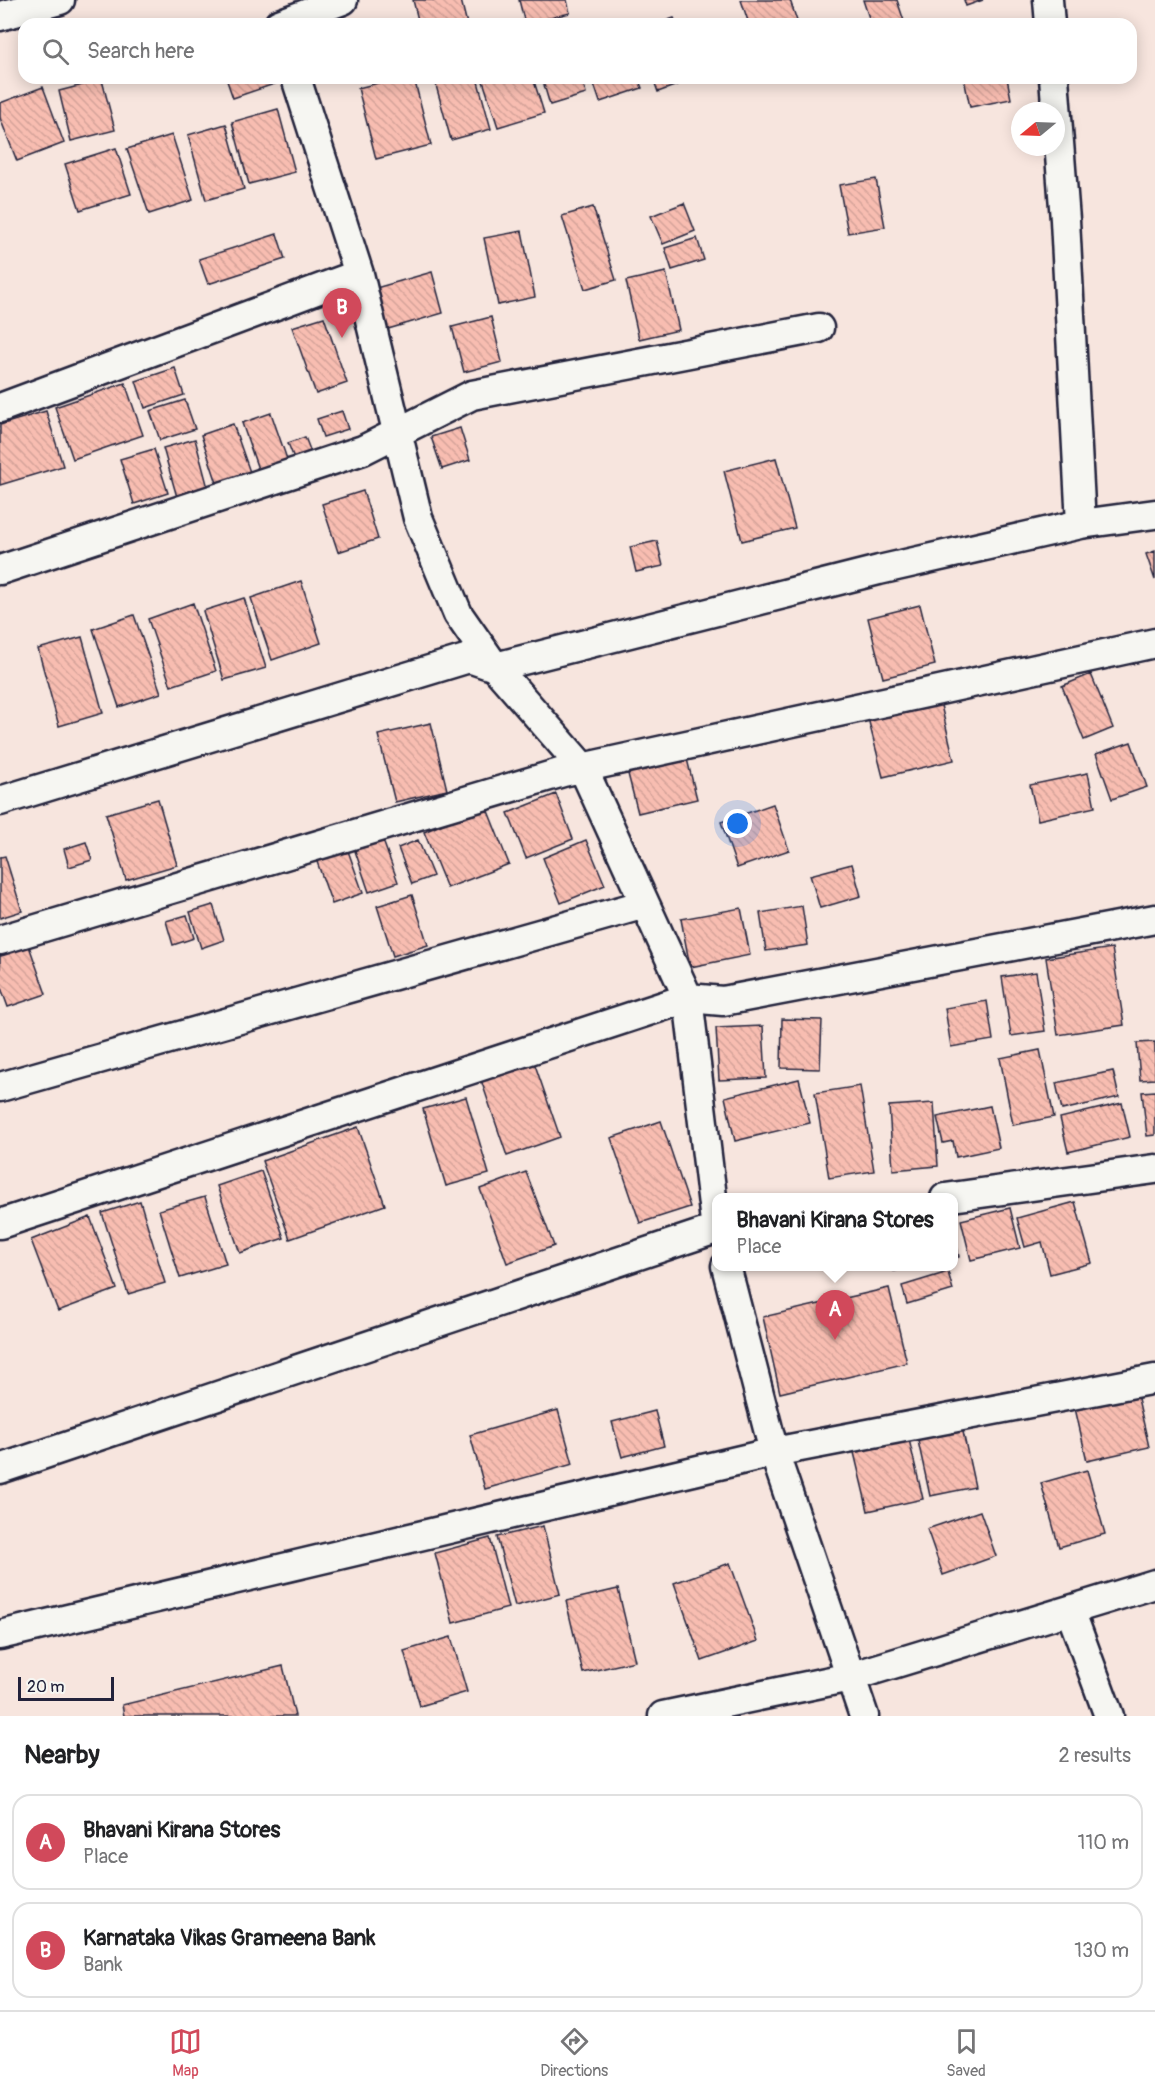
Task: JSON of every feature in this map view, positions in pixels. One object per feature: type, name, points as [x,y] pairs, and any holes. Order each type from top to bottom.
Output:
[{"type":"street","points":[[0,16],[60,0]]},
{"type":"street","points":[[295,18],[342,0]]},
{"type":"street","points":[[1048,0],[1050,18]]},
{"type":"street","points":[[298,84],[359,274],[418,518],[458,614],[495,667],[583,768],[688,998],[712,1196]]},
{"type":"street","points":[[1054,84],[1065,220],[1081,524]]},
{"type":"street","points":[[0,408],[359,274]]},
{"type":"street","points":[[0,570],[363,450],[472,395],[819,328]]},
{"type":"street","points":[[0,801],[470,658],[495,667],[867,573],[1081,524],[1155,514]]},
{"type":"street","points":[[0,940],[583,768],[1155,643]]},
{"type":"street","points":[[0,1087],[645,904]]},
{"type":"street","points":[[0,1224],[688,998],[723,1000],[1155,919]]},
{"type":"street","points":[[958,1195],[1155,1169]]},
{"type":"street","points":[[0,1469],[712,1230]]},
{"type":"street","points":[[727,1271],[774,1452],[864,1716]]},
{"type":"street","points":[[0,1635],[774,1452],[1155,1379]]},
{"type":"street","points":[[663,1716],[850,1677],[1155,1584]]},
{"type":"street","points":[[1070,1610],[1109,1716]]},
{"type":"building","points":[[413,0],[461,0],[466,18],[418,18]]},
{"type":"building","points":[[519,0],[567,0],[570,13],[550,18],[524,18]]},
{"type":"building","points":[[741,0],[790,0],[796,18],[747,18]]},
{"type":"building","points":[[863,0],[897,0],[903,18],[869,18]]},
{"type":"building","points":[[964,0],[983,0],[966,6]]},
{"type":"building","points":[[86,84],[103,84],[115,130],[71,141],[59,91]]},
{"type":"building","points":[[228,84],[274,84],[233,98]]},
{"type":"building","points":[[374,84],[416,84],[431,145],[376,159],[358,88]]},
{"type":"building","points":[[436,84],[479,84],[491,129],[451,140]]},
{"type":"building","points":[[484,84],[535,84],[544,113],[498,127]]},
{"type":"building","points":[[544,84],[584,84],[586,94],[550,105]]},
{"type":"building","points":[[594,84],[640,84],[642,88],[600,102]]},
{"type":"building","points":[[655,84],[680,84],[658,92]]},
{"type":"building","points":[[965,84],[1008,84],[1011,99],[970,107]]},
{"type":"building","points":[[43,87],[64,143],[17,161],[0,118],[0,103]]},
{"type":"building","points":[[278,109],[295,172],[249,184],[232,122]]},
{"type":"building","points":[[226,124],[244,189],[206,200],[188,135]]},
{"type":"building","points":[[172,135],[193,200],[149,214],[127,149]]},
{"type":"building","points":[[116,148],[131,194],[80,210],[65,164]]},
{"type":"building","points":[[876,179],[885,227],[848,233],[839,185]]},
{"type":"building","points":[[684,203],[695,231],[663,244],[651,216]]},
{"type":"building","points":[[593,207],[616,280],[585,289],[562,216]]},
{"type":"building","points":[[522,231],[535,297],[498,305],[484,238]]},
{"type":"building","points":[[277,234],[285,259],[208,284],[199,259]]},
{"type":"building","points":[[697,238],[704,260],[672,270],[665,248]]},
{"type":"building","points":[[432,272],[443,313],[388,329],[376,288]]},
{"type":"building","points":[[666,272],[679,330],[639,339],[626,281]]},
{"type":"building","points":[[324,317],[347,383],[316,394],[292,327]]},
{"type":"building","points":[[491,317],[502,362],[464,372],[452,327]]},
{"type":"building","points":[[175,368],[184,395],[145,408],[136,381]]},
{"type":"building","points":[[125,383],[143,435],[73,459],[55,407]]},
{"type":"building","points":[[185,400],[195,429],[160,440],[150,411]]},
{"type":"building","points":[[46,411],[63,466],[0,485],[0,425]]},
{"type":"building","points":[[342,411],[348,429],[323,437],[317,419]]},
{"type":"building","points":[[271,413],[288,462],[259,472],[242,423]]},
{"type":"building","points":[[233,424],[251,475],[218,486],[201,435]]},
{"type":"building","points":[[460,428],[470,460],[442,469],[431,437]]},
{"type":"building","points":[[305,437],[312,455],[295,461],[288,443]]},
{"type":"building","points":[[195,439],[208,488],[177,497],[163,448]]},
{"type":"building","points":[[154,449],[168,493],[134,504],[120,459]]},
{"type":"building","points":[[776,458],[795,528],[742,541],[724,471]]},
{"type":"building","points":[[363,491],[378,539],[338,552],[322,504]]},
{"type":"building","points":[[657,541],[663,566],[636,572],[630,547]]},
{"type":"building","points":[[1155,551],[1155,580],[1146,554]]},
{"type":"building","points":[[301,581],[321,643],[272,660],[251,598]]},
{"type":"building","points":[[244,598],[266,668],[224,680],[203,611]]},
{"type":"building","points":[[193,603],[216,671],[171,686],[148,619]]},
{"type":"building","points":[[920,605],[935,665],[883,678],[868,618]]},
{"type":"building","points":[[134,615],[161,693],[119,707],[93,629]]},
{"type":"building","points":[[82,637],[103,713],[59,726],[38,649]]},
{"type":"building","points":[[1091,674],[1113,728],[1084,740],[1062,686]]},
{"type":"building","points":[[940,701],[954,760],[883,777],[868,718]]},
{"type":"building","points":[[431,723],[447,790],[395,802],[378,735]]},
{"type":"building","points":[[1131,742],[1147,787],[1112,799],[1096,754]]},
{"type":"building","points":[[684,747],[697,799],[638,813],[625,762]]},
{"type":"building","points":[[1088,773],[1095,807],[1038,820],[1030,785]]},
{"type":"building","points":[[556,794],[573,839],[526,858],[508,813]]},
{"type":"building","points":[[158,799],[177,865],[126,880],[106,814]]},
{"type":"building","points":[[773,804],[789,850],[737,868],[721,822]]},
{"type":"building","points":[[486,806],[509,864],[447,888],[424,832]]},
{"type":"building","points":[[381,835],[398,882],[369,892],[353,845]]},
{"type":"building","points":[[418,840],[433,876],[412,884],[398,848]]},
{"type":"building","points":[[586,840],[605,885],[561,903],[543,858]]},
{"type":"building","points":[[86,842],[92,860],[69,867],[64,849]]},
{"type":"building","points":[[347,848],[363,893],[332,904],[316,859]]},
{"type":"building","points":[[5,856],[22,911],[0,918],[0,857]]},
{"type":"building","points":[[852,864],[861,896],[820,908],[810,875]]},
{"type":"building","points":[[412,895],[428,945],[393,956],[377,906]]},
{"type":"building","points":[[213,905],[224,940],[201,948],[190,912]]},
{"type":"building","points":[[802,906],[808,945],[766,951],[760,913]]},
{"type":"building","points":[[741,908],[750,955],[690,967],[681,919]]},
{"type":"building","points":[[187,915],[194,938],[173,945],[166,921]]},
{"type":"building","points":[[29,946],[46,994],[8,1007],[0,985],[0,956]]},
{"type":"building","points":[[1112,948],[1124,1025],[1058,1035],[1046,958]]},
{"type":"building","points":[[1036,972],[1045,1031],[1011,1036],[1002,977]]},
{"type":"building","points":[[987,1001],[993,1040],[951,1047],[945,1008]]},
{"type":"building","points":[[782,1019],[822,1020],[820,1069],[781,1068]]},
{"type":"building","points":[[763,1026],[766,1078],[719,1080],[716,1028]]},
{"type":"building","points":[[1155,1042],[1155,1079],[1140,1080],[1137,1043]]},
{"type":"building","points":[[1040,1050],[1054,1117],[1013,1125],[1000,1058]]},
{"type":"building","points":[[534,1062],[560,1137],[507,1156],[481,1080]]},
{"type":"building","points":[[1113,1071],[1119,1097],[1062,1110],[1056,1083]]},
{"type":"building","points":[[799,1079],[810,1123],[735,1141],[725,1097]]},
{"type":"building","points":[[860,1086],[874,1171],[829,1178],[815,1093]]},
{"type":"building","points":[[1155,1091],[1155,1135],[1147,1136],[1142,1092]]},
{"type":"building","points":[[466,1097],[489,1174],[446,1186],[423,1109]]},
{"type":"building","points":[[934,1103],[938,1166],[893,1170],[889,1106]]},
{"type":"building","points":[[1122,1103],[1130,1137],[1068,1152],[1060,1118]]},
{"type":"building","points":[[990,1106],[999,1148],[956,1157],[953,1141],[943,1143],[937,1117]]},
{"type":"building","points":[[661,1121],[690,1207],[640,1223],[611,1138]]},
{"type":"building","points":[[358,1127],[385,1205],[290,1239],[262,1161]]},
{"type":"building","points":[[261,1171],[284,1238],[240,1253],[217,1186]]},
{"type":"building","points":[[526,1172],[554,1246],[507,1263],[480,1189]]},
{"type":"building","points":[[205,1197],[226,1264],[180,1278],[159,1210]]},
{"type":"building","points":[[140,1201],[165,1283],[128,1294],[102,1213]]},
{"type":"building","points":[[1075,1202],[1092,1263],[1050,1274],[1042,1242],[1025,1247],[1017,1218]]},
{"type":"building","points":[[1010,1208],[1020,1248],[971,1260],[961,1220]]},
{"type":"building","points":[[90,1217],[117,1289],[58,1311],[31,1240]]},
{"type":"building","points":[[948,1272],[953,1290],[907,1304],[902,1286]]},
{"type":"building","points":[[889,1288],[907,1363],[780,1393],[763,1317]]},
{"type":"building","points":[[1132,1372],[1149,1447],[1087,1461],[1070,1386]]},
{"type":"building","points":[[558,1410],[573,1464],[485,1489],[470,1435]]},
{"type":"building","points":[[655,1411],[664,1446],[622,1457],[612,1422]]},
{"type":"building","points":[[960,1418],[975,1487],[930,1496],[915,1427]]},
{"type":"building","points":[[907,1431],[923,1499],[868,1511],[852,1444]]},
{"type":"building","points":[[1087,1470],[1105,1534],[1059,1547],[1041,1483]]},
{"type":"building","points":[[980,1511],[996,1556],[943,1575],[927,1529]]},
{"type":"building","points":[[543,1526],[560,1594],[515,1606],[497,1537]]},
{"type":"building","points":[[490,1538],[508,1608],[453,1623],[435,1553]]},
{"type":"building","points":[[730,1563],[758,1641],[702,1661],[674,1583]]},
{"type":"building","points":[[618,1589],[635,1661],[583,1673],[566,1601]]},
{"type":"building","points":[[451,1637],[467,1692],[420,1706],[404,1651]]},
{"type":"building","points":[[283,1666],[295,1716],[124,1716],[122,1705]]},
{"type":"place","name":"Karnataka Vikas Grameena Bank","points":[[342,338]]},
{"type":"place","name":"Bhavani Kirana Stores","points":[[835,1340]]}]
